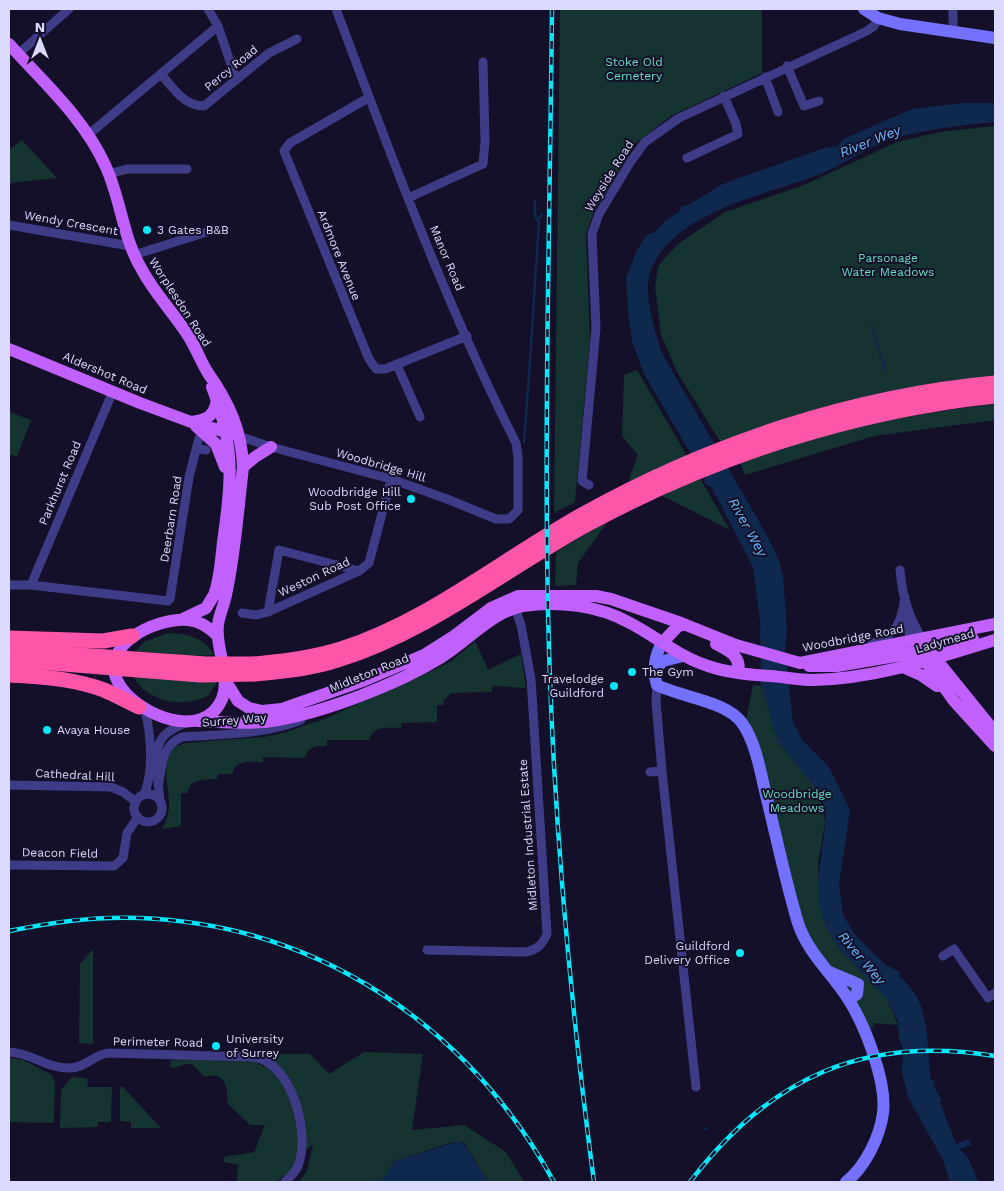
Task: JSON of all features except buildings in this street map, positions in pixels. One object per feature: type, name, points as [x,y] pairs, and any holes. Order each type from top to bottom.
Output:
[{"type":"highway","points":[[15,650],[254,669],[340,649],[405,621],[604,503],[827,414],[910,395],[995,383]]},
{"type":"highway","points":[[735,451],[915,408],[995,396]]},
{"type":"highway","points":[[9,661],[200,675],[329,663],[399,637],[444,612],[587,525],[684,471]]},
{"type":"highway","points":[[9,638],[103,641],[132,636]]},
{"type":"highway","points":[[9,675],[42,677],[85,684],[104,690],[142,708]]},
{"type":"main road","name":"Worplesdon Road","points":[[9,44],[88,134],[109,174],[132,250],[159,296],[189,337],[208,373],[226,398],[239,436],[243,467],[226,598],[219,615],[218,636]]},
{"type":"main road","name":"Aldershot Road","points":[[9,349],[191,422]]},
{"type":"main road","name":"Worplesdon Road","points":[[180,620],[202,611],[208,606],[214,595],[230,500],[231,472],[226,432],[208,373]]},
{"type":"main road","points":[[191,422],[204,420],[211,416],[216,410],[217,399]]},
{"type":"main road","points":[[191,422],[239,436]]},
{"type":"main road","points":[[191,422],[212,440],[220,450],[230,500]]},
{"type":"main road","points":[[243,467],[272,447]]},
{"type":"main road","name":"Midleton Road","points":[[225,680],[238,701],[253,710],[277,710],[365,680],[424,655],[501,602],[518,596],[538,601]]},
{"type":"main road","name":"Woodbridge Road","points":[[554,601],[596,596],[611,599],[760,652],[796,662],[923,650]]},
{"type":"main road","points":[[226,598],[225,630],[232,671],[239,690],[248,699],[260,704],[300,702]]},
{"type":"main road","points":[[538,601],[554,601],[609,613],[630,623],[684,656],[709,667],[738,673],[814,680],[845,677],[902,661]]},
{"type":"main road","name":"Midleton Road","points":[[191,722],[276,721],[336,703],[393,681],[440,658],[492,620],[515,608],[538,601]]},
{"type":"main road","points":[[180,620],[199,622],[218,636],[225,680],[222,698],[216,709],[191,722],[142,708],[121,687],[114,670],[118,652],[132,636],[180,620]]},
{"type":"main road","points":[[662,643],[681,623]]},
{"type":"main road","name":"Ladymead","points":[[902,661],[923,650],[995,624]]},
{"type":"main road","points":[[694,628],[702,637],[737,657],[740,664],[738,673]]},
{"type":"main road","points":[[923,650],[995,634]]},
{"type":"main road","points":[[950,678],[952,668],[957,660],[990,642]]},
{"type":"main road","name":"Ladymead","points":[[923,650],[990,642]]},
{"type":"main road","points":[[923,650],[950,678],[995,732]]},
{"type":"main road","points":[[923,650],[954,701]]},
{"type":"main road","points":[[796,662],[831,662],[890,652],[932,681],[954,701],[995,746]]},
{"type":"street","points":[[18,54],[69,9]]},
{"type":"street","points":[[208,9],[218,26],[236,79]]},
{"type":"street","name":"Manor Road","points":[[336,9],[368,98],[408,198],[467,336],[516,443],[518,457],[518,510],[513,517]]},
{"type":"street","points":[[953,9],[953,30]]},
{"type":"street","points":[[870,11],[900,24],[953,30],[995,38]]},
{"type":"street","name":"Weyside Road","points":[[589,485],[582,481],[596,328],[592,234],[594,224],[630,161],[645,142],[679,118],[787,66],[867,31],[874,26],[870,11]]},
{"type":"street","points":[[88,134],[218,26]]},
{"type":"street","name":"Percy Road","points":[[161,74],[186,101],[193,106],[204,106],[269,53],[298,39]]},
{"type":"street","points":[[408,198],[483,164],[485,142],[483,62]]},
{"type":"street","points":[[787,66],[804,106],[819,102]]},
{"type":"street","points":[[765,77],[778,112]]},
{"type":"street","points":[[687,158],[738,134],[736,124],[724,96]]},
{"type":"street","name":"Ardmore Avenue","points":[[368,98],[290,143],[285,148],[284,156],[368,359],[376,369],[385,369],[467,336]]},
{"type":"street","points":[[109,174],[127,169],[187,169]]},
{"type":"street","name":"Wendy Crescent","points":[[9,225],[132,250]]},
{"type":"street","points":[[132,250],[212,230]]},
{"type":"street","points":[[397,365],[420,417]]},
{"type":"street","name":"Parkhurst Road","points":[[31,585],[113,391]]},
{"type":"street","name":"Woodbridge Hill","points":[[239,436],[272,447],[391,479],[496,519],[504,520],[513,517]]},
{"type":"street","name":"Deerbarn Road","points":[[31,585],[168,601],[172,596],[189,477],[199,438]]},
{"type":"street","points":[[196,448],[206,450]]},
{"type":"street","name":"Weston Road","points":[[242,613],[256,614],[268,612],[359,571],[370,563],[391,479]]},
{"type":"street","points":[[268,612],[278,550],[359,571]]},
{"type":"street","points":[[900,570],[905,597],[923,650]]},
{"type":"street","points":[[9,585],[31,585]]},
{"type":"street","points":[[796,662],[882,640],[893,632],[902,617],[905,597]]},
{"type":"street","name":"Midleton Industrial Estate","points":[[427,950],[526,952],[535,950],[543,944],[547,934],[531,679],[521,625],[515,608]]},
{"type":"street","points":[[902,617],[923,650]]},
{"type":"street","points":[[662,643],[657,654],[654,671],[662,688],[657,710],[662,771],[696,1087]]},
{"type":"street","points":[[654,671],[663,661],[684,656]]},
{"type":"street","points":[[662,688],[726,710],[737,716],[746,729],[758,762],[804,938],[826,971],[849,1000],[863,1026],[883,1100],[880,1126],[860,1169],[846,1182]]},
{"type":"street","name":"Surrey Way","points":[[159,782],[167,747],[175,740],[182,737],[260,732],[284,727],[336,703]]},
{"type":"street","points":[[142,708],[150,730],[148,786],[144,795],[136,802],[134,810],[138,817],[146,822],[155,820],[162,809],[160,800],[154,796],[144,795]]},
{"type":"street","name":"Surrey Way","points":[[160,800],[159,743],[167,733],[191,722]]},
{"type":"street","points":[[650,772],[662,771]]},
{"type":"street","name":"Cathedral Hill","points":[[9,785],[112,787],[123,792],[136,802]]},
{"type":"street","name":"Deacon Field","points":[[9,865],[114,866],[123,858],[127,833],[138,817]]},
{"type":"street","points":[[943,956],[954,949],[988,998],[995,993]]},
{"type":"street","name":"Perimeter Road","points":[[9,1052],[24,1054],[53,1067],[69,1068],[77,1068],[96,1056],[109,1053],[254,1057],[264,1060],[274,1068],[293,1092],[298,1111],[302,1140],[300,1162],[296,1170],[285,1182]]},
{"type":"green space","name":"Stoke Old Cemetery","points":[[560,9],[762,9],[762,73],[671,116],[636,143],[593,214],[586,234],[590,340],[575,502],[554,513]]},
{"type":"green space","name":"Parsonage Water Meadows","points":[[995,126],[995,376],[916,387],[852,400],[720,441],[677,372],[661,335],[655,287],[658,267],[664,259],[678,244],[725,212],[804,185],[897,142],[940,132]]},
{"type":"green space","points":[[22,140],[57,178],[9,183],[9,150]]},
{"type":"green space","points":[[637,370],[730,530],[629,479],[638,455],[622,436],[624,375]]},
{"type":"green space","points":[[995,404],[995,420],[874,436],[745,475],[740,461],[834,431],[898,418]]},
{"type":"green space","points":[[9,412],[31,420],[17,457],[9,454]]},
{"type":"green space","points":[[608,521],[578,563],[576,585],[555,586],[556,552]]},
{"type":"green space","points":[[168,633],[189,635],[206,644],[214,655],[189,656],[136,651],[144,642]]},
{"type":"green space","points":[[475,641],[488,670],[521,654],[526,688],[493,686],[492,692],[451,693],[444,700],[443,705],[437,705],[437,722],[401,723],[401,728],[382,728],[374,732],[369,740],[327,740],[327,746],[313,747],[308,751],[305,758],[263,757],[263,762],[244,762],[234,769],[232,774],[218,774],[217,779],[201,780],[191,784],[187,793],[181,793],[181,826],[162,829],[168,816],[169,806],[167,764],[175,747],[185,743],[264,737],[286,732],[324,719],[442,666],[453,660]]},
{"type":"green space","points":[[133,676],[217,682],[208,696],[198,700],[176,702],[166,701],[147,692]]},
{"type":"green space","name":"Woodbridge Meadows","points":[[753,685],[768,686],[819,792],[825,823],[818,863],[819,894],[887,998],[898,1025],[875,1023],[870,1032],[805,934],[746,720]]},
{"type":"green space","points":[[93,949],[93,1044],[79,1043],[80,964]]},
{"type":"green space","points":[[364,1052],[423,1054],[412,1130],[464,1125],[506,1152],[524,1182],[488,1182],[464,1142],[453,1142],[395,1161],[381,1182],[299,1182],[307,1171],[313,1144],[297,1157],[292,1170],[276,1182],[237,1182],[238,1165],[224,1162],[223,1157],[254,1152],[265,1125],[250,1125],[227,1103],[226,1086],[221,1078],[211,1075],[204,1077],[191,1064],[184,1064],[174,1068],[170,1067],[171,1061],[176,1059],[256,1061],[263,1067],[276,1054],[310,1054],[329,1074]]},
{"type":"green space","points":[[9,1058],[23,1060],[52,1075],[55,1084],[54,1123],[9,1122]]},
{"type":"green space","points":[[72,1077],[87,1078],[88,1087],[112,1087],[111,1122],[98,1122],[98,1127],[60,1128],[61,1090]]},
{"type":"green space","points":[[120,1087],[123,1087],[161,1128],[131,1128],[131,1122],[120,1121]]},
{"type":"water","name":"River Wey","points":[[963,103],[995,103],[995,122],[920,132],[895,138],[820,174],[726,207],[682,231],[665,248],[652,267],[648,287],[650,311],[663,355],[769,539],[779,561],[783,576],[787,630],[785,650],[793,722],[802,740],[829,767],[850,810],[839,885],[843,915],[855,934],[868,948],[886,965],[900,972],[899,976],[918,998],[926,1024],[931,1080],[936,1081],[933,1084],[942,1101],[940,1102],[956,1144],[969,1139],[971,1145],[959,1149],[968,1157],[978,1182],[950,1182],[943,1160],[908,1097],[902,1072],[903,1049],[899,1038],[898,1021],[886,998],[839,949],[824,923],[819,903],[818,879],[825,828],[825,808],[817,790],[778,742],[761,685],[760,621],[753,567],[712,488],[704,483],[705,478],[643,372],[632,341],[626,278],[637,250],[647,235],[655,232],[665,221],[681,210],[681,206],[688,205],[721,185],[824,148],[838,146],[843,139],[912,109]]},
{"type":"water","points":[[460,1141],[465,1145],[488,1182],[381,1182],[395,1161]]},
{"type":"waterway","points":[[524,442],[539,222],[535,217],[535,200]]},
{"type":"waterway","points":[[539,219],[542,214]]},
{"type":"waterway","points":[[872,327],[885,370]]},
{"type":"railway","points":[[552,9],[547,461],[550,683],[563,897],[577,1040],[594,1182]]},
{"type":"railway","points":[[9,931],[74,920],[140,918],[206,925],[269,940],[328,964],[383,995],[433,1032],[479,1076],[519,1126],[554,1182]]},
{"type":"railway","points":[[690,1182],[721,1146],[753,1115],[787,1090],[823,1072],[862,1059],[903,1052],[948,1051],[995,1056]]},
{"type":"place","name":"3 Gates B&B","points":[[147,230]]},
{"type":"place","name":"Woodbridge Hill Sub Post Office","points":[[411,499]]},
{"type":"place","name":"The Gym","points":[[632,672]]},
{"type":"place","name":"Travelodge Guildford","points":[[614,686]]},
{"type":"place","name":"Avaya House","points":[[47,730]]},
{"type":"place","name":"Guildford Delivery Office","points":[[740,953]]},
{"type":"place","name":"University of Surrey","points":[[216,1046]]}]
